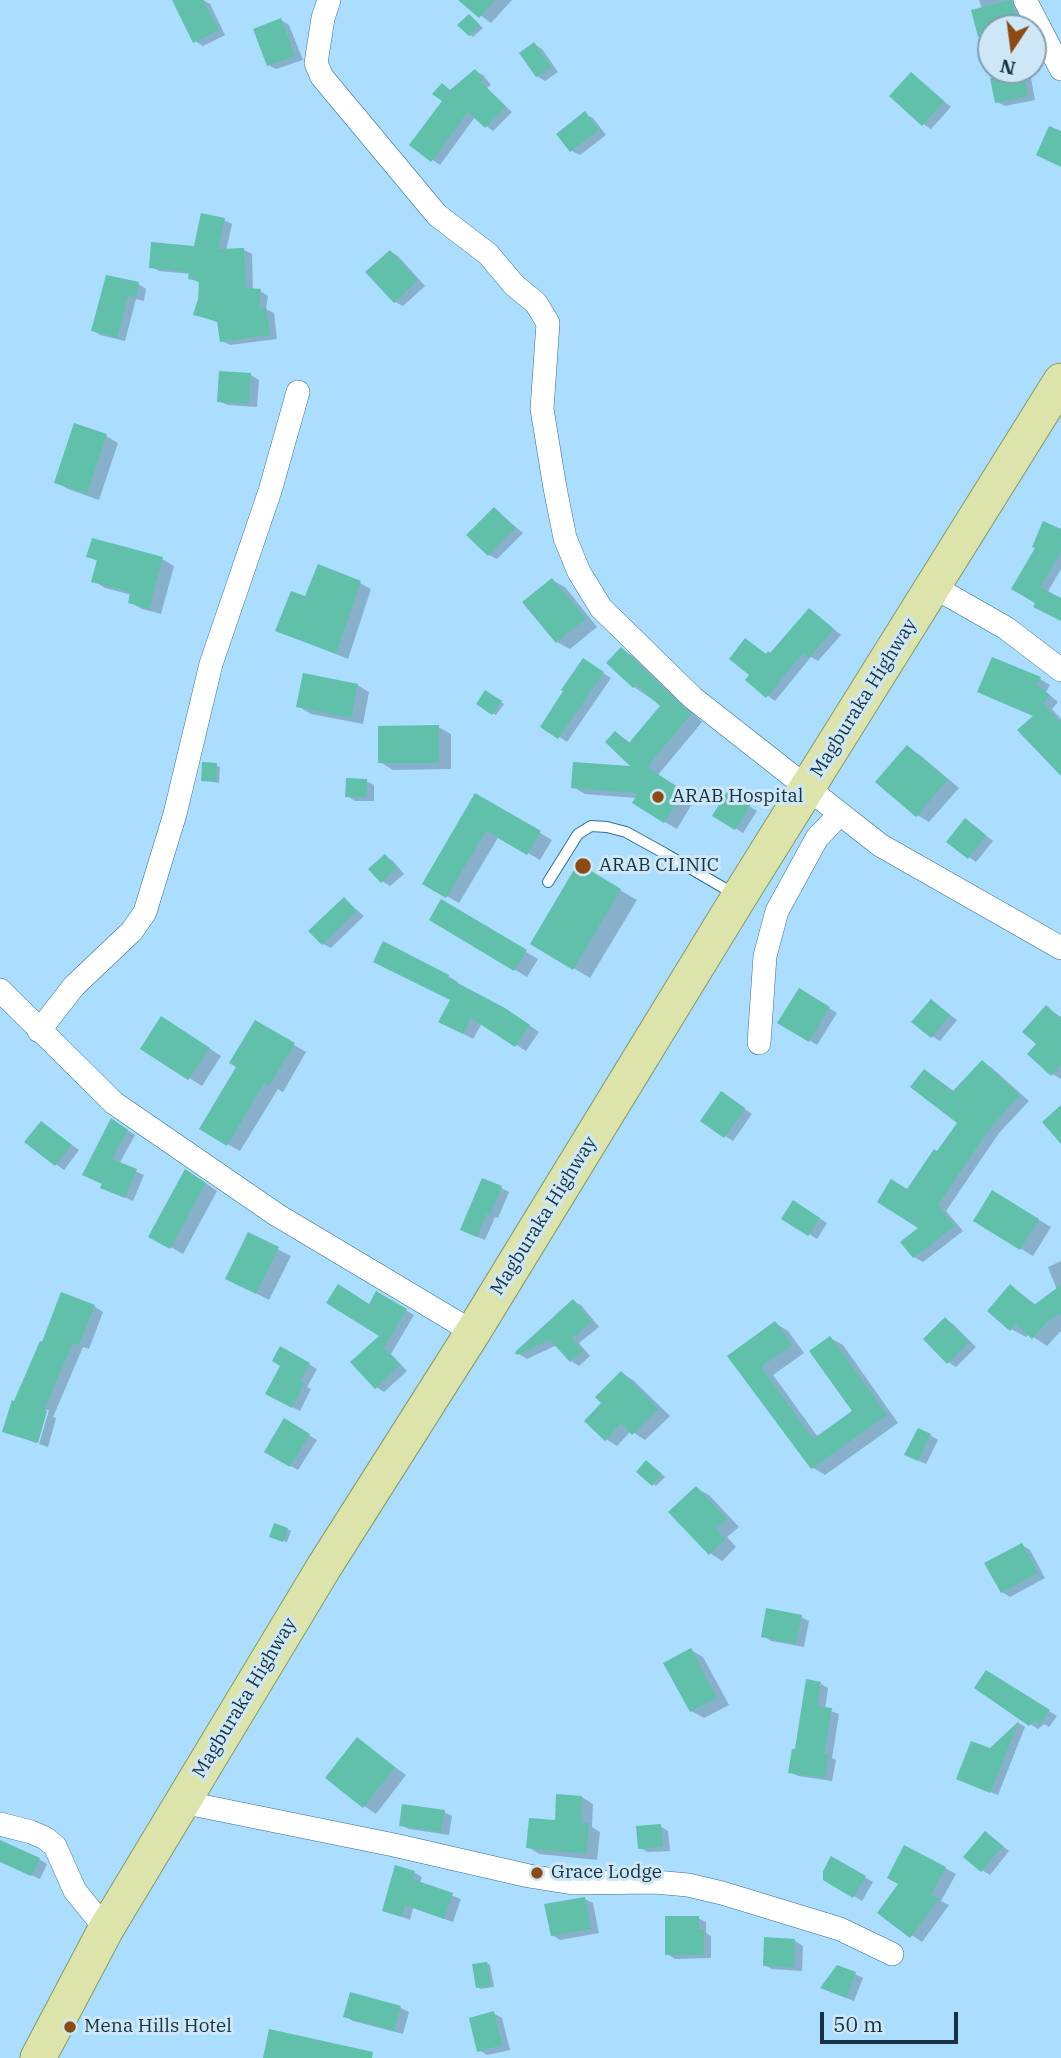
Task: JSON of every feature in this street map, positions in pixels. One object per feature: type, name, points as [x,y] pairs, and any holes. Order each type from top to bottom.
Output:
[{"type":"main road","name":"Magburaka Highway","points":[[38,2058],[106,1929],[324,1567],[473,1332],[739,897],[1061,381]]},
{"type":"street","points":[[329,0],[323,18],[316,63],[322,77],[437,215],[488,254],[514,285],[536,303],[548,323],[542,409],[555,488],[565,538],[579,572],[601,608],[693,698],[839,815],[880,845],[1061,948]]},
{"type":"street","points":[[1025,0],[1061,69]]},
{"type":"street","points":[[39,1031],[74,986],[132,931],[145,912],[175,814],[211,664],[270,491],[299,392]]},
{"type":"street","points":[[934,587],[1006,628],[1061,670]]},
{"type":"street","points":[[759,1043],[765,956],[777,911],[817,838],[839,815]]},
{"type":"street","points":[[0,990],[114,1103],[277,1214],[473,1332]]},
{"type":"street","points":[[182,1802],[394,1845],[529,1876],[573,1883],[655,1882],[688,1885],[840,1928],[892,1954]]},
{"type":"street","points":[[0,1824],[45,1838],[55,1846],[75,1891],[106,1929]]},
{"type":"lane","points":[[548,881],[578,834],[591,826],[607,827],[626,832],[739,897]]},
{"type":"building","points":[[172,0],[203,0],[219,30],[193,43]]},
{"type":"building","points":[[458,0],[495,0],[479,18]]},
{"type":"building","points":[[1011,0],[1016,14],[977,14],[977,33],[971,10]]},
{"type":"building","points":[[469,14],[480,25],[469,36],[457,25]]},
{"type":"building","points":[[281,18],[295,56],[267,66],[253,29]]},
{"type":"building","points":[[534,42],[551,67],[536,77],[519,53]]},
{"type":"building","points":[[475,69],[484,80],[481,82],[506,107],[485,128],[468,112],[431,162],[409,145],[442,101],[432,94],[442,83],[450,90]]},
{"type":"building","points":[[911,72],[944,101],[922,126],[889,96]]},
{"type":"building","points":[[991,84],[1026,84],[1028,96],[995,103]]},
{"type":"building","points":[[585,111],[599,130],[570,152],[556,134]]},
{"type":"building","points":[[1049,126],[1061,131],[1061,167],[1036,155]]},
{"type":"building","points":[[201,213],[225,218],[218,249],[244,248],[246,288],[261,289],[259,308],[266,307],[270,335],[220,342],[217,321],[193,315],[198,299],[199,281],[188,279],[189,272],[149,268],[151,242],[194,246]]},
{"type":"building","points":[[390,250],[418,280],[394,303],[365,272]]},
{"type":"building","points":[[106,275],[139,282],[136,297],[128,296],[117,338],[91,331]]},
{"type":"building","points":[[219,371],[251,373],[249,404],[217,402]]},
{"type":"building","points":[[74,423],[107,434],[87,494],[54,483]]},
{"type":"building","points":[[494,507],[516,528],[488,556],[466,535]]},
{"type":"building","points":[[1043,521],[1061,529],[1061,552],[1040,587],[1061,598],[1061,621],[1033,607],[1035,603],[1011,589],[1035,548],[1032,547]]},
{"type":"building","points":[[92,538],[163,557],[149,609],[128,603],[130,592],[91,582],[97,560],[86,557]]},
{"type":"building","points":[[318,564],[361,581],[336,654],[275,631],[291,591],[305,596]]},
{"type":"building","points":[[552,578],[586,619],[556,643],[522,602]]},
{"type":"building","points":[[809,608],[834,629],[809,658],[803,653],[766,698],[745,680],[749,675],[729,659],[745,638],[766,654],[768,651],[770,653]]},
{"type":"building","points":[[621,647],[691,714],[647,767],[684,791],[664,823],[632,803],[638,793],[571,788],[573,762],[630,766],[605,742],[615,731],[629,743],[660,706],[636,685],[633,688],[606,663]]},
{"type":"building","points":[[992,657],[1041,677],[1037,685],[1050,695],[1043,703],[1061,723],[1061,776],[1017,730],[1033,716],[977,692]]},
{"type":"building","points":[[583,658],[604,672],[558,739],[540,727]]},
{"type":"building","points":[[303,673],[358,684],[351,718],[296,707]]},
{"type":"building","points":[[485,690],[502,701],[492,715],[476,704]]},
{"type":"building","points":[[439,725],[439,763],[378,763],[378,726]]},
{"type":"building","points":[[907,745],[948,780],[916,817],[875,782]]},
{"type":"building","points":[[202,762],[217,763],[216,782],[201,781]]},
{"type":"building","points":[[346,778],[367,779],[367,797],[345,797]]},
{"type":"building","points":[[728,790],[751,805],[735,830],[712,816]]},
{"type":"building","points":[[475,793],[541,831],[527,855],[486,831],[446,898],[422,884]]},
{"type":"building","points":[[965,818],[986,835],[968,859],[946,842]]},
{"type":"building","points":[[385,854],[397,868],[381,883],[368,869]]},
{"type":"building","points":[[578,863],[621,889],[573,970],[530,944]]},
{"type":"building","points":[[344,897],[357,911],[322,945],[308,931]]},
{"type":"building","points":[[441,899],[527,950],[514,971],[429,920]]},
{"type":"building","points":[[383,941],[449,975],[448,978],[505,1008],[530,1025],[515,1047],[471,1018],[463,1034],[438,1022],[450,1000],[373,962]]},
{"type":"building","points":[[799,988],[830,1007],[809,1042],[777,1023]]},
{"type":"building","points":[[931,999],[950,1015],[931,1038],[911,1022]]},
{"type":"building","points":[[1046,1005],[1061,1019],[1061,1065],[1051,1076],[1027,1054],[1036,1044],[1022,1032]]},
{"type":"building","points":[[161,1016],[210,1048],[188,1080],[140,1049]]},
{"type":"building","points":[[255,1020],[295,1043],[269,1086],[264,1083],[227,1146],[199,1129],[236,1067],[229,1063]]},
{"type":"building","points":[[982,1060],[1020,1095],[990,1128],[938,1205],[955,1226],[913,1258],[900,1242],[918,1228],[877,1202],[891,1179],[907,1189],[934,1149],[937,1151],[957,1123],[910,1087],[924,1069],[953,1091]]},
{"type":"building","points":[[721,1091],[745,1108],[724,1138],[700,1121]]},
{"type":"building","points":[[1061,1105],[1061,1144],[1042,1122]]},
{"type":"building","points":[[111,1118],[128,1130],[112,1159],[137,1169],[125,1198],[100,1188],[102,1184],[82,1175]]},
{"type":"building","points":[[41,1121],[72,1145],[55,1166],[24,1142]]},
{"type":"building","points":[[185,1169],[206,1183],[170,1249],[148,1237]]},
{"type":"building","points":[[482,1178],[502,1186],[477,1237],[460,1230]]},
{"type":"building","points":[[992,1190],[1039,1219],[1020,1250],[973,1221]]},
{"type":"building","points":[[793,1200],[820,1218],[808,1236],[781,1219]]},
{"type":"building","points":[[248,1232],[279,1247],[256,1294],[225,1279]]},
{"type":"building","points":[[338,1284],[369,1304],[376,1291],[407,1309],[384,1348],[400,1365],[375,1389],[350,1362],[379,1336],[326,1303]]},
{"type":"building","points":[[1010,1284],[1034,1305],[1061,1285],[1061,1313],[1046,1323],[1032,1339],[1016,1324],[1010,1331],[987,1311]]},
{"type":"building","points":[[61,1292],[95,1305],[79,1345],[73,1343],[44,1410],[47,1411],[38,1443],[2,1432],[12,1400],[14,1401],[40,1341],[42,1342]]},
{"type":"building","points":[[573,1299],[592,1322],[572,1338],[583,1351],[570,1362],[550,1340],[517,1355],[515,1352]]},
{"type":"building","points":[[945,1317],[969,1342],[947,1364],[923,1339]]},
{"type":"building","points":[[775,1321],[792,1345],[761,1367],[813,1439],[852,1411],[809,1351],[830,1336],[887,1415],[811,1469],[727,1356]]},
{"type":"building","points":[[280,1346],[310,1363],[300,1381],[304,1383],[292,1408],[265,1394],[280,1366],[272,1361]]},
{"type":"building","points":[[621,1371],[659,1409],[632,1435],[621,1423],[605,1441],[584,1421],[601,1403],[595,1397]]},
{"type":"building","points":[[284,1418],[310,1434],[290,1467],[264,1452]]},
{"type":"building","points":[[918,1428],[931,1434],[918,1461],[904,1455]]},
{"type":"building","points":[[646,1460],[662,1474],[652,1486],[636,1472]]},
{"type":"building","points":[[696,1486],[727,1519],[716,1529],[725,1539],[709,1555],[668,1512]]},
{"type":"building","points":[[274,1523],[288,1528],[283,1542],[269,1537]]},
{"type":"building","points":[[1022,1543],[1038,1573],[1001,1593],[984,1563]]},
{"type":"building","points":[[766,1608],[802,1615],[796,1644],[761,1637]]},
{"type":"building","points":[[691,1648],[717,1698],[690,1712],[663,1663]]},
{"type":"building","points":[[986,1670],[1050,1710],[1040,1724],[1035,1720],[1029,1726],[974,1688]]},
{"type":"building","points":[[806,1679],[821,1682],[817,1706],[832,1708],[824,1754],[829,1754],[825,1778],[788,1773],[792,1749],[795,1749]]},
{"type":"building","points":[[1019,1721],[990,1793],[956,1779],[971,1741],[990,1748]]},
{"type":"building","points":[[357,1737],[395,1767],[363,1808],[325,1778]]},
{"type":"building","points":[[556,1794],[582,1796],[581,1823],[589,1823],[586,1854],[526,1848],[529,1818],[555,1820]]},
{"type":"building","points":[[402,1804],[445,1810],[441,1832],[399,1826]]},
{"type":"building","points":[[661,1824],[663,1847],[638,1849],[636,1826]]},
{"type":"building","points":[[985,1831],[1003,1846],[981,1872],[963,1857]]},
{"type":"building","points":[[0,1840],[40,1858],[31,1876],[0,1862]]},
{"type":"building","points":[[904,1845],[946,1867],[931,1895],[940,1898],[910,1938],[877,1913],[898,1884],[887,1878]]},
{"type":"building","points":[[831,1856],[866,1876],[853,1898],[823,1880],[823,1871]]},
{"type":"building","points":[[395,1865],[415,1871],[412,1879],[453,1893],[444,1919],[405,1905],[402,1917],[382,1911]]},
{"type":"building","points":[[585,1897],[591,1929],[551,1936],[544,1904]]},
{"type":"building","points":[[665,1916],[699,1916],[699,1929],[704,1929],[704,1955],[665,1955]]},
{"type":"building","points":[[764,1937],[795,1939],[794,1967],[763,1966]]},
{"type":"building","points":[[487,1962],[491,1986],[476,1988],[472,1964]]},
{"type":"building","points":[[837,1965],[856,1972],[846,1998],[820,1988]]},
{"type":"building","points":[[350,1992],[401,2006],[394,2031],[343,2017]]},
{"type":"building","points":[[494,2011],[502,2045],[477,2052],[469,2018]]},
{"type":"building","points":[[269,2029],[373,2052],[372,2058],[263,2058]]},
{"type":"place","name":"ARAB Hospital","points":[[658,797]]},
{"type":"place","name":"ARAB CLINIC","points":[[583,866]]},
{"type":"place","name":"Grace Lodge","points":[[537,1873]]},
{"type":"place","name":"Mena Hills Hotel","points":[[70,2027]]}]
